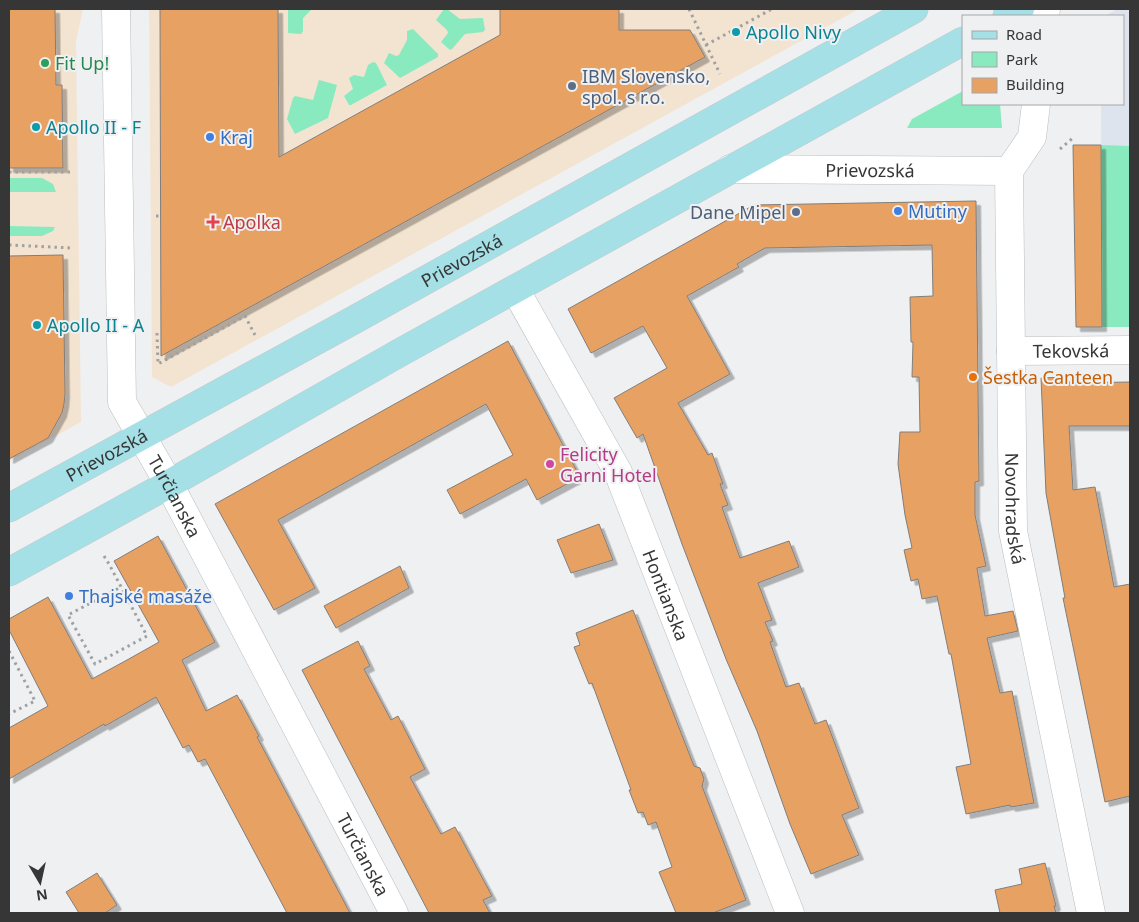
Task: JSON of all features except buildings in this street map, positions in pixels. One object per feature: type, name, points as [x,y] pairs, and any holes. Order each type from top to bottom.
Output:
[{"type":"main road","name":"Prievozská","points":[[9,508],[141,434],[352,321],[914,9]]},
{"type":"main road","points":[[1009,15],[1020,9]]},
{"type":"main road","name":"Prievozská","points":[[9,572],[169,484],[401,352],[962,42]]},
{"type":"street","name":"Turčianska","points":[[116,9],[122,402],[169,484],[394,913]]},
{"type":"street","points":[[1009,171],[1032,137],[1036,105]]},
{"type":"street","name":"Prievozská","points":[[730,170],[1009,171]]},
{"type":"street","name":"Novohradská","points":[[1009,171],[1013,531],[1091,913]]},
{"type":"street","name":"Hontianska","points":[[516,289],[618,472],[790,913]]},
{"type":"street","name":"Tekovská","points":[[1011,351],[1130,350]]},
{"type":"path","points":[[689,9],[720,74]]},
{"type":"path","points":[[706,45],[772,9]]},
{"type":"path","points":[[1058,151],[1074,137]]},
{"type":"path","points":[[9,172],[72,172]]},
{"type":"path","points":[[9,246],[72,248]]},
{"type":"path","points":[[157,333],[158,364],[245,316],[255,335]]},
{"type":"path","points":[[104,556],[121,587],[147,636],[95,664],[68,615],[121,587]]},
{"type":"path","points":[[9,650],[35,701],[9,714]]},
{"type":"shaded area","points":[[9,9],[83,9],[76,41],[81,422],[9,461]]},
{"type":"shaded area","name":"Apollo Nivy","points":[[149,9],[859,9],[171,387],[152,377]]},
{"type":"shaded area","points":[[1117,9],[1130,9],[1130,327],[1102,327],[1101,105],[1124,105],[1124,15],[1107,15]]},
{"type":"green space","points":[[288,9],[312,9],[303,18],[303,31],[301,34],[288,33]]},
{"type":"green space","points":[[444,9],[447,9],[460,19],[483,18],[485,30],[483,32],[465,34],[450,50],[441,42],[448,33],[447,30],[436,20]]},
{"type":"green space","points":[[413,29],[438,54],[438,57],[400,78],[384,63],[389,53],[396,56],[399,55],[407,40],[407,31]]},
{"type":"green space","points":[[373,62],[376,63],[387,85],[349,105],[344,96],[353,89],[349,78],[354,75],[364,77],[368,65]]},
{"type":"green space","points":[[319,80],[337,85],[328,118],[295,134],[287,119],[293,98],[295,96],[313,100]]},
{"type":"green space","points":[[962,92],[962,105],[1000,105],[1002,128],[907,128],[912,119]]},
{"type":"green space","points":[[1101,145],[1130,146],[1130,327],[1102,327]]},
{"type":"green space","points":[[9,178],[42,178],[53,184],[56,192],[9,192]]},
{"type":"green space","points":[[9,226],[55,227],[53,231],[42,236],[9,236]]},
{"type":"place","name":"Apollo Nivy","points":[[736,32]]},
{"type":"place","name":"Fit Up!","points":[[45,63]]},
{"type":"place","name":"IBM Slovensko, spol. s r.o.","points":[[572,86]]},
{"type":"place","name":"Apollo II - F","points":[[36,127]]},
{"type":"place","name":"Kraj","points":[[210,137]]},
{"type":"place","name":"Mutiny","points":[[898,211]]},
{"type":"place","name":"Dane Mipel","points":[[796,212]]},
{"type":"place","name":"Apolka","points":[[213,222]]},
{"type":"place","name":"Apollo II - A","points":[[37,325]]},
{"type":"place","name":"Šestka Canteen","points":[[973,377]]},
{"type":"place","name":"Felicity Garni Hotel","points":[[550,464]]},
{"type":"place","name":"Thajské masáže","points":[[69,596]]}]
